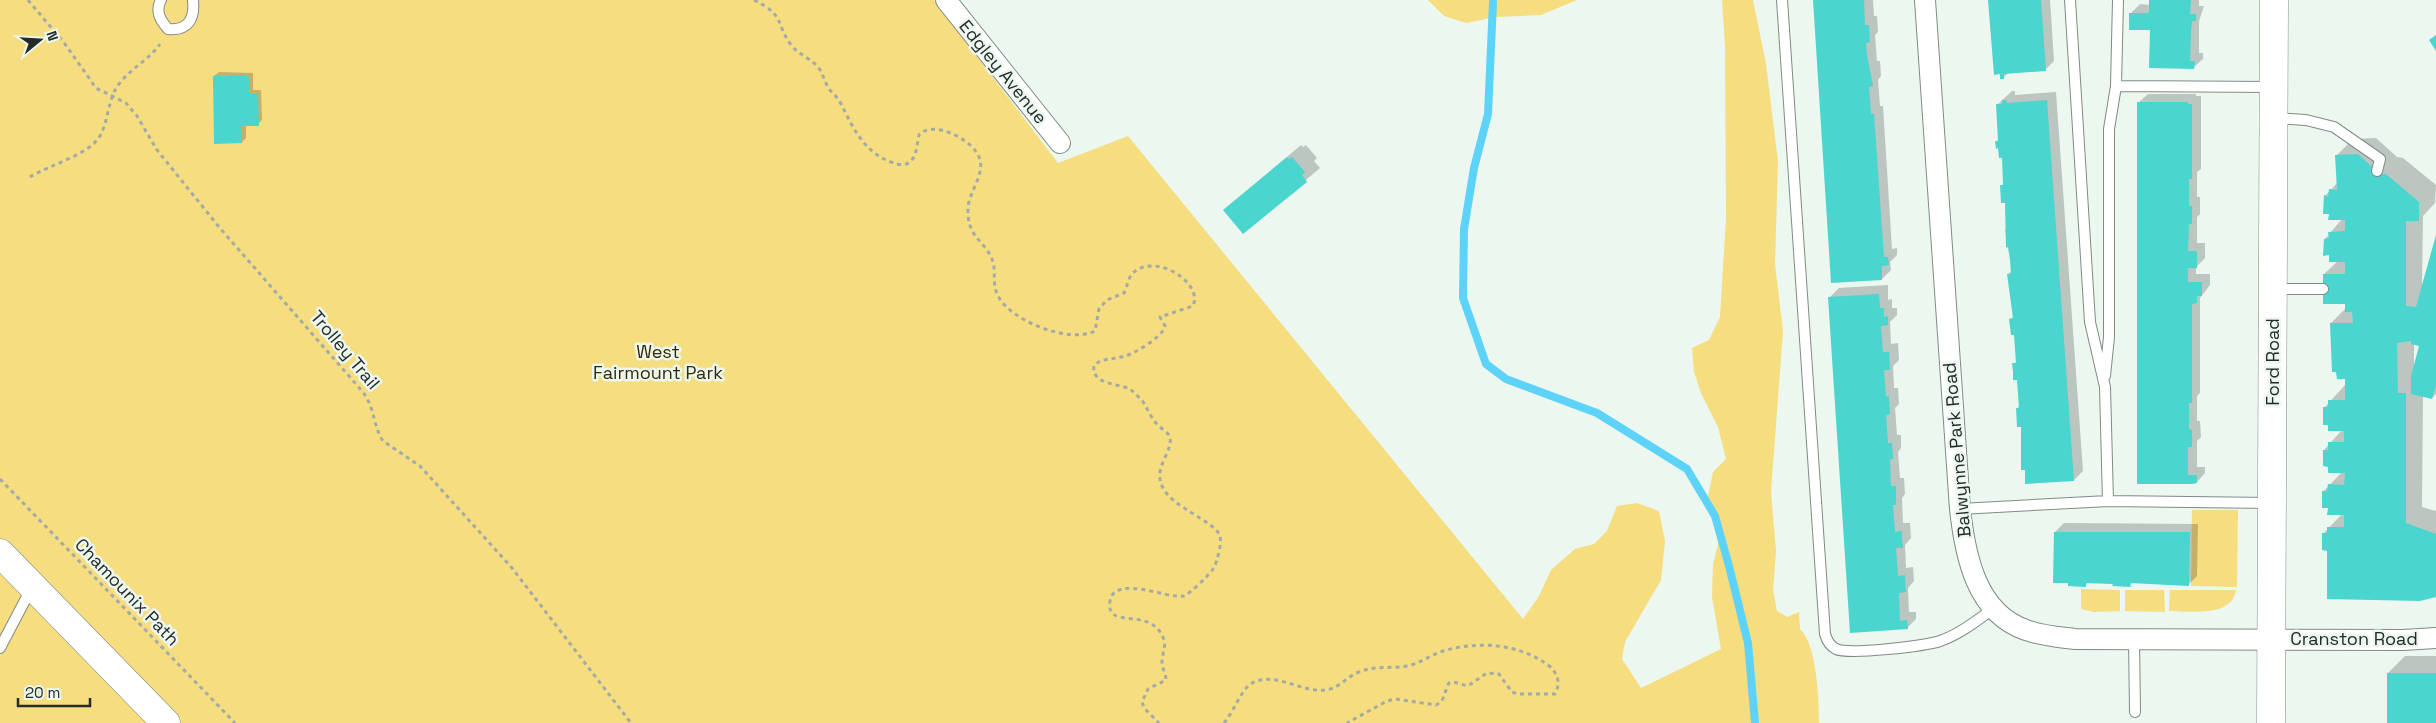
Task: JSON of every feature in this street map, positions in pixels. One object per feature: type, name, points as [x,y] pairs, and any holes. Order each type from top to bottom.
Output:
[{"type":"main road","name":"Ford Road","points":[[2271,723],[2274,0]]},
{"type":"main road","points":[[0,552],[166,723]]},
{"type":"street","name":"Edgley Avenue","points":[[946,0],[1060,143]]},
{"type":"street","name":"Balwynne Park Road","points":[[1925,0],[1960,509],[1964,543],[1972,571],[1993,609],[2008,622],[2025,630],[2044,635],[2075,639],[2272,640]]},
{"type":"street","name":"Cranston Road","points":[[2272,640],[2403,640],[2436,638]]},
{"type":"lane","points":[[161,0],[158,11],[168,28],[177,30],[185,27],[192,20],[193,0]]},
{"type":"lane","points":[[1782,0],[1824,634],[1829,643],[1838,650],[1925,645],[1958,633],[1993,609]]},
{"type":"lane","points":[[2070,0],[2090,322],[2105,388]]},
{"type":"lane","points":[[2108,501],[2105,388],[2109,337],[2109,128],[2116,86],[2118,0]]},
{"type":"lane","points":[[2116,86],[2274,87]]},
{"type":"lane","points":[[2273,118],[2306,120],[2334,127],[2380,159],[2377,171]]},
{"type":"lane","points":[[2273,289],[2323,289]]},
{"type":"lane","points":[[1960,509],[2108,501],[2272,503]]},
{"type":"lane","points":[[0,648],[32,586]]},
{"type":"lane","points":[[2134,640],[2135,712]]},
{"type":"path","name":"Trolley Trail","points":[[28,0],[65,44],[96,88],[126,103],[137,116],[157,150],[219,227],[362,391],[369,400],[379,435],[383,441],[420,466],[512,568],[631,723]]},
{"type":"path","points":[[754,0],[774,11],[790,44],[817,66],[829,89],[840,102],[846,117],[861,141],[881,157],[901,165],[907,164],[916,153],[919,136],[929,130],[946,131],[970,143],[981,162],[980,172],[968,208],[972,230],[992,260],[993,282],[997,294],[1003,304],[1016,316],[1055,332],[1083,336],[1095,331],[1099,309],[1107,300],[1124,292],[1131,275],[1145,266],[1164,266],[1192,290],[1195,297],[1193,306],[1160,317],[1165,326],[1160,336],[1130,355],[1099,361],[1094,365],[1093,371],[1096,376],[1106,383],[1132,390],[1144,403],[1154,421],[1168,433],[1170,443],[1160,475],[1163,489],[1175,502],[1210,525],[1220,536],[1212,570],[1191,594],[1178,597],[1127,588],[1118,591],[1110,600],[1112,613],[1116,617],[1143,619],[1157,628],[1165,642],[1162,663],[1166,680],[1148,689],[1142,702],[1144,708],[1159,723]]},
{"type":"path","points":[[30,177],[91,147],[97,141],[102,133],[112,96],[119,84],[131,71],[151,56],[168,28]]},
{"type":"path","name":"Chamounix Path","points":[[0,479],[235,723]]},
{"type":"path","points":[[1224,723],[1235,710],[1247,686],[1259,680],[1272,679],[1314,690],[1330,689],[1357,672],[1413,664],[1440,652],[1468,645],[1482,644],[1529,654],[1553,669],[1558,678],[1555,694],[1524,695],[1512,692],[1499,674],[1487,673],[1468,686],[1453,682],[1449,683],[1445,696],[1436,705],[1395,699],[1387,701],[1347,723]]},
{"type":"green space","name":"West Fairmount Park","points":[[0,0],[934,0],[1058,163],[1128,136],[1523,619],[1539,596],[1551,570],[1575,549],[1594,544],[1607,531],[1617,506],[1637,503],[1659,511],[1665,541],[1661,580],[1625,642],[1622,659],[1641,688],[1721,649],[1712,597],[1713,564],[1722,530],[1708,497],[1713,472],[1726,459],[1718,427],[1701,393],[1694,372],[1692,348],[1709,340],[1720,317],[1726,218],[1725,46],[1722,0],[1753,0],[1766,64],[1778,161],[1775,264],[1783,331],[1771,492],[1776,551],[1773,590],[1777,611],[1787,617],[1799,612],[1800,629],[1810,647],[1816,673],[1819,723],[0,723]]},
{"type":"green space","points":[[1428,0],[1577,0],[1541,15],[1496,17],[1466,23],[1444,16]]},
{"type":"green space","points":[[2192,510],[2238,510],[2237,587],[2191,586]]},
{"type":"green space","points":[[2081,589],[2120,590],[2120,611],[2094,612],[2081,609]]},
{"type":"green space","points":[[2125,590],[2164,590],[2165,612],[2125,611]]},
{"type":"green space","points":[[2170,590],[2236,590],[2233,599],[2227,605],[2218,609],[2198,612],[2169,611]]},
{"type":"building","points":[[1813,0],[1864,0],[1865,25],[1869,25],[1870,42],[1866,43],[1873,86],[1869,87],[1871,114],[1874,114],[1884,257],[1888,257],[1889,265],[1882,266],[1882,280],[1831,283]]},
{"type":"building","points":[[1988,0],[2041,0],[2046,71],[2004,74],[2004,79],[2000,79],[2000,74],[1994,75]]},
{"type":"building","points":[[2149,0],[2191,0],[2190,14],[2196,14],[2196,21],[2192,21],[2191,31],[2190,61],[2195,61],[2194,69],[2149,68],[2150,30],[2129,30],[2129,13],[2149,13]]},
{"type":"building","points":[[2436,35],[2436,51],[2429,40]]},
{"type":"building","points":[[244,75],[249,77],[249,94],[258,94],[259,126],[242,126],[242,143],[214,144],[213,76]]},
{"type":"building","points":[[2002,100],[2006,100],[2007,103],[2047,100],[2074,481],[2025,484],[2025,470],[2021,470],[2021,427],[2017,427],[2016,408],[2019,408],[2017,380],[2013,380],[2012,363],[2016,363],[2014,335],[2011,335],[2009,319],[2013,318],[2007,274],[2011,274],[2010,260],[2008,247],[2006,248],[2005,203],[2001,203],[2000,185],[2003,185],[2002,158],[1999,158],[1995,141],[1998,141],[1996,104],[2002,104]]},
{"type":"building","points":[[2137,102],[2188,102],[2188,104],[2192,104],[2192,179],[2189,179],[2189,206],[2192,206],[2192,224],[2189,224],[2188,251],[2197,251],[2197,268],[2188,268],[2188,282],[2202,282],[2202,296],[2197,296],[2197,303],[2192,304],[2192,403],[2189,403],[2189,429],[2192,430],[2192,447],[2188,447],[2188,475],[2197,475],[2197,483],[2192,484],[2137,484]]},
{"type":"building","points":[[2358,154],[2380,174],[2386,174],[2419,202],[2419,221],[2406,221],[2406,306],[2416,307],[2436,235],[2436,385],[2432,399],[2411,394],[2411,376],[2419,346],[2411,344],[2411,341],[2397,343],[2398,393],[2406,393],[2406,523],[2436,534],[2436,597],[2420,601],[2327,599],[2327,551],[2322,550],[2322,533],[2327,533],[2327,527],[2344,527],[2344,515],[2327,515],[2328,508],[2322,508],[2322,491],[2327,491],[2328,484],[2344,485],[2345,473],[2328,473],[2328,467],[2323,466],[2323,450],[2328,450],[2328,442],[2344,442],[2344,431],[2328,431],[2328,425],[2323,425],[2323,407],[2328,407],[2328,400],[2345,400],[2345,379],[2337,379],[2336,372],[2332,372],[2330,323],[2353,323],[2352,312],[2345,312],[2345,304],[2323,304],[2323,274],[2345,274],[2345,262],[2329,262],[2329,255],[2323,256],[2324,239],[2329,238],[2328,232],[2345,231],[2345,220],[2328,220],[2329,214],[2323,214],[2324,195],[2328,197],[2329,189],[2337,190],[2335,155]]},
{"type":"building","points":[[1287,157],[1289,159],[1292,157],[1305,172],[1302,175],[1307,182],[1243,234],[1223,210]]},
{"type":"building","points":[[1879,294],[1880,308],[1884,308],[1884,317],[1888,316],[1888,325],[1881,326],[1883,352],[1889,352],[1890,370],[1884,370],[1886,397],[1889,396],[1890,414],[1886,415],[1888,443],[1892,443],[1893,459],[1890,459],[1891,486],[1896,486],[1896,505],[1893,505],[1895,532],[1902,531],[1903,548],[1896,548],[1898,576],[1905,575],[1906,592],[1899,593],[1900,621],[1907,620],[1908,629],[1850,633],[1828,297]]},
{"type":"building","points":[[2054,532],[2190,532],[2189,586],[2130,583],[2131,587],[2086,583],[2086,587],[2068,586],[2068,583],[2053,583]]},
{"type":"building","points":[[2387,673],[2436,673],[2436,723],[2387,723]]},
{"type":"waterway","points":[[1493,2],[1488,114],[1474,168],[1464,229],[1463,298],[1486,364],[1506,379],[1597,413],[1687,469],[1715,516],[1729,566],[1748,643],[1755,723]]}]
